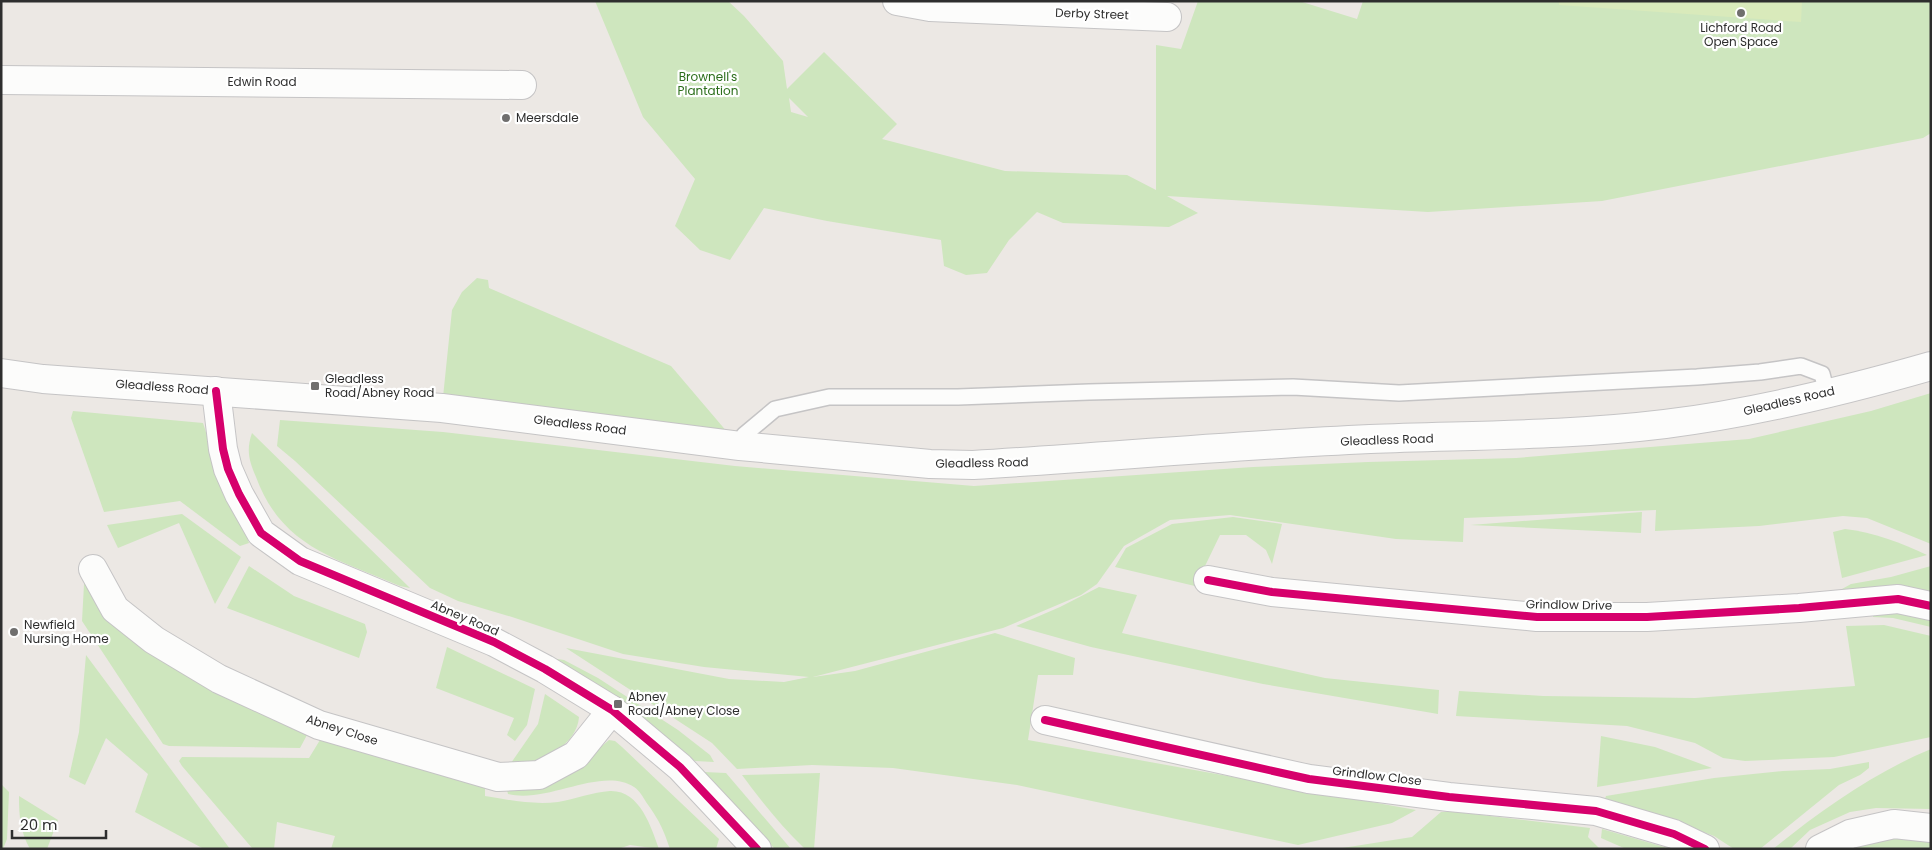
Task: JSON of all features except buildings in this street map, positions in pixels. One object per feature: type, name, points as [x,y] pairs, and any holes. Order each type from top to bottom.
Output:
[{"type":"street","name":"Derby Street","points":[[897,1],[930,7],[1032,6],[1167,17]]},
{"type":"street","name":"Edwin Road","points":[[1,80],[522,85]]},
{"type":"street","name":"Gleadless Road","points":[[1,373],[43,379],[442,408],[740,446],[930,464],[972,465],[1362,440],[1591,431],[1712,418],[1776,406],[1931,366]]},
{"type":"street","name":"Abney Road","points":[[216,391],[223,449],[228,469],[239,494],[261,533],[300,561],[494,642],[612,710],[680,767],[750,847]]},
{"type":"street","name":"Abney Close","points":[[93,569],[115,609],[154,640],[219,679],[319,725],[498,777],[539,775],[576,755],[612,710]]},
{"type":"street","name":"Grindlow Drive","points":[[1208,580],[1272,592],[1537,617],[1647,616],[1799,608],[1898,599],[1931,606]]},
{"type":"street","name":"Grindlow Close","points":[[1044,720],[1310,778],[1449,797],[1596,812],[1674,834],[1705,849]]},
{"type":"street","points":[[1820,849],[1850,834],[1894,824],[1931,828]]},
{"type":"lane","points":[[740,446],[744,434],[775,410],[829,397],[958,397],[1293,387],[1399,393],[1698,377],[1760,372],[1800,366],[1822,374],[1827,393]]},
{"type":"green space","name":"Lichford Road Open Space","points":[[595,1],[728,1],[744,16],[783,61],[787,89],[824,52],[897,124],[882,139],[1005,171],[1127,175],[1156,190],[1156,45],[1181,49],[1198,1],[1299,1],[1357,19],[1363,1],[1931,1],[1931,133],[1923,138],[1602,201],[1428,212],[1167,196],[1198,213],[1169,227],[1063,223],[1037,212],[1009,240],[987,273],[966,275],[944,266],[941,240],[827,221],[764,208],[730,260],[700,250],[675,226],[695,179],[643,117]],"holes":[[[789,98],[808,117],[791,112]]]},
{"type":"green space","name":"Lichford Road Open Space","points":[[1559,1],[1802,1],[1801,22],[1559,5]]},
{"type":"green space","points":[[477,278],[488,280],[489,288],[671,366],[728,433],[443,397],[452,310],[462,292]]},
{"type":"green space","points":[[1931,393],[1931,544],[1867,518],[1843,516],[1759,526],[1655,531],[1656,510],[1464,518],[1463,542],[1396,539],[1230,515],[1170,520],[1124,546],[1097,584],[1081,595],[1003,628],[813,677],[855,671],[995,633],[1075,658],[1073,675],[1038,675],[1028,740],[1416,810],[1392,823],[1298,845],[1017,785],[893,768],[812,765],[737,769],[712,743],[566,648],[729,679],[784,682],[809,677],[704,667],[623,654],[458,601],[430,588],[277,446],[280,420],[443,432],[735,466],[974,486],[1253,467],[1516,458],[1749,439],[1871,411]]},
{"type":"green space","points":[[73,411],[203,423],[228,500],[245,531],[249,543],[240,546],[180,501],[104,512],[71,418]]},
{"type":"green space","points":[[252,433],[410,588],[400,586],[355,568],[314,548],[297,536],[281,520],[267,501],[256,477],[249,455]]},
{"type":"green space","points":[[1642,512],[1641,533],[1470,525]]},
{"type":"green space","points":[[182,514],[241,557],[215,604],[179,523],[118,548],[107,525]]},
{"type":"green space","points":[[1233,517],[1282,524],[1272,564],[1266,550],[1246,535],[1220,535],[1205,566],[1202,583],[1199,587],[1115,567],[1126,548],[1172,524]]},
{"type":"green space","points":[[1845,529],[1887,539],[1927,555],[1842,578],[1833,532]]},
{"type":"green space","points":[[85,566],[93,584],[307,735],[300,748],[169,746],[163,744],[82,621]]},
{"type":"green space","points":[[249,566],[294,596],[365,624],[367,632],[359,658],[227,608]]},
{"type":"green space","points":[[1931,566],[1931,591],[1893,587],[1842,589],[1851,584],[1891,577]]},
{"type":"green space","points":[[1099,587],[1137,595],[1122,633],[1325,678],[1439,690],[1438,714],[1263,684],[1091,647],[1016,626],[1060,607]]},
{"type":"green space","points":[[1873,613],[1910,614],[1931,618],[1931,627],[1893,618],[1873,617]]},
{"type":"green space","points":[[1884,625],[1931,636],[1931,737],[1834,757],[1745,761],[1723,758],[1695,743],[1627,726],[1456,716],[1459,691],[1543,696],[1695,698],[1855,686],[1846,626]]},
{"type":"green space","points":[[447,647],[535,689],[527,725],[515,741],[507,735],[514,718],[436,688]]},
{"type":"green space","points":[[86,655],[230,849],[204,849],[135,812],[148,774],[106,738],[85,785],[69,777],[79,732]]},
{"type":"green space","points":[[551,658],[564,660],[598,678],[678,730],[710,755],[714,762],[695,761],[639,716]]},
{"type":"green space","points":[[545,694],[579,717],[577,727],[564,745],[554,752],[533,761],[511,763],[538,724]]},
{"type":"green space","points":[[1601,736],[1655,747],[1712,768],[1597,787]]},
{"type":"green space","points":[[320,740],[485,787],[485,796],[521,802],[549,803],[610,791],[620,792],[637,803],[643,811],[659,849],[630,845],[618,849],[331,849],[335,836],[277,822],[274,849],[252,848],[179,761],[182,757],[309,758]]},
{"type":"green space","points":[[609,740],[615,741],[622,747],[719,839],[716,849],[670,849],[660,824],[641,794],[634,787],[621,782],[590,783],[524,796],[508,794],[507,790],[536,786],[563,777],[580,766]]},
{"type":"green space","points":[[1931,749],[1931,809],[1876,808],[1850,812],[1810,830],[1790,849],[1773,849],[1849,793],[1889,769]]},
{"type":"green space","points":[[1869,762],[1869,768],[1860,775],[1839,785],[1760,849],[1734,849],[1714,836],[1666,818],[1603,804],[1606,796],[1714,778],[1783,771],[1830,769]]},
{"type":"green space","points":[[704,772],[726,773],[791,849],[775,849],[740,814]]},
{"type":"green space","points":[[820,773],[814,849],[805,849],[796,840],[742,775]]},
{"type":"green space","points":[[1,784],[9,792],[7,839],[3,849],[1,849]]},
{"type":"green space","points":[[19,796],[58,820],[47,849],[30,849],[21,823]]},
{"type":"green space","points":[[1441,812],[1456,812],[1590,828],[1588,837],[1600,849],[1336,849],[1412,837]]},
{"type":"green space","points":[[1602,829],[1671,849],[1626,849],[1601,838]]},
{"type":"green space","points":[[1888,833],[1931,837],[1931,849],[1833,849]]},
{"type":"cycle path","points":[[216,391],[223,449],[228,469],[239,494],[261,533],[300,561],[494,642],[545,669],[612,710],[680,767],[757,849]]},
{"type":"cycle path","points":[[1208,580],[1272,592],[1537,617],[1647,617],[1799,608],[1898,599],[1931,606]]},
{"type":"cycle path","points":[[1045,720],[1309,779],[1449,797],[1596,811],[1674,834],[1705,849]]},
{"type":"place","name":"Lichford Road Open Space","points":[[1741,13]]},
{"type":"place","name":"Meersdale","points":[[506,118]]},
{"type":"place","name":"Gleadless Road/Abney Road","points":[[315,386]]},
{"type":"place","name":"Newfield Nursing Home","points":[[14,632]]},
{"type":"place","name":"Abney Road/Abney Close","points":[[618,704]]},
{"type":"park label","name":"Brownell's Plantation","points":[[708,84]]}]
